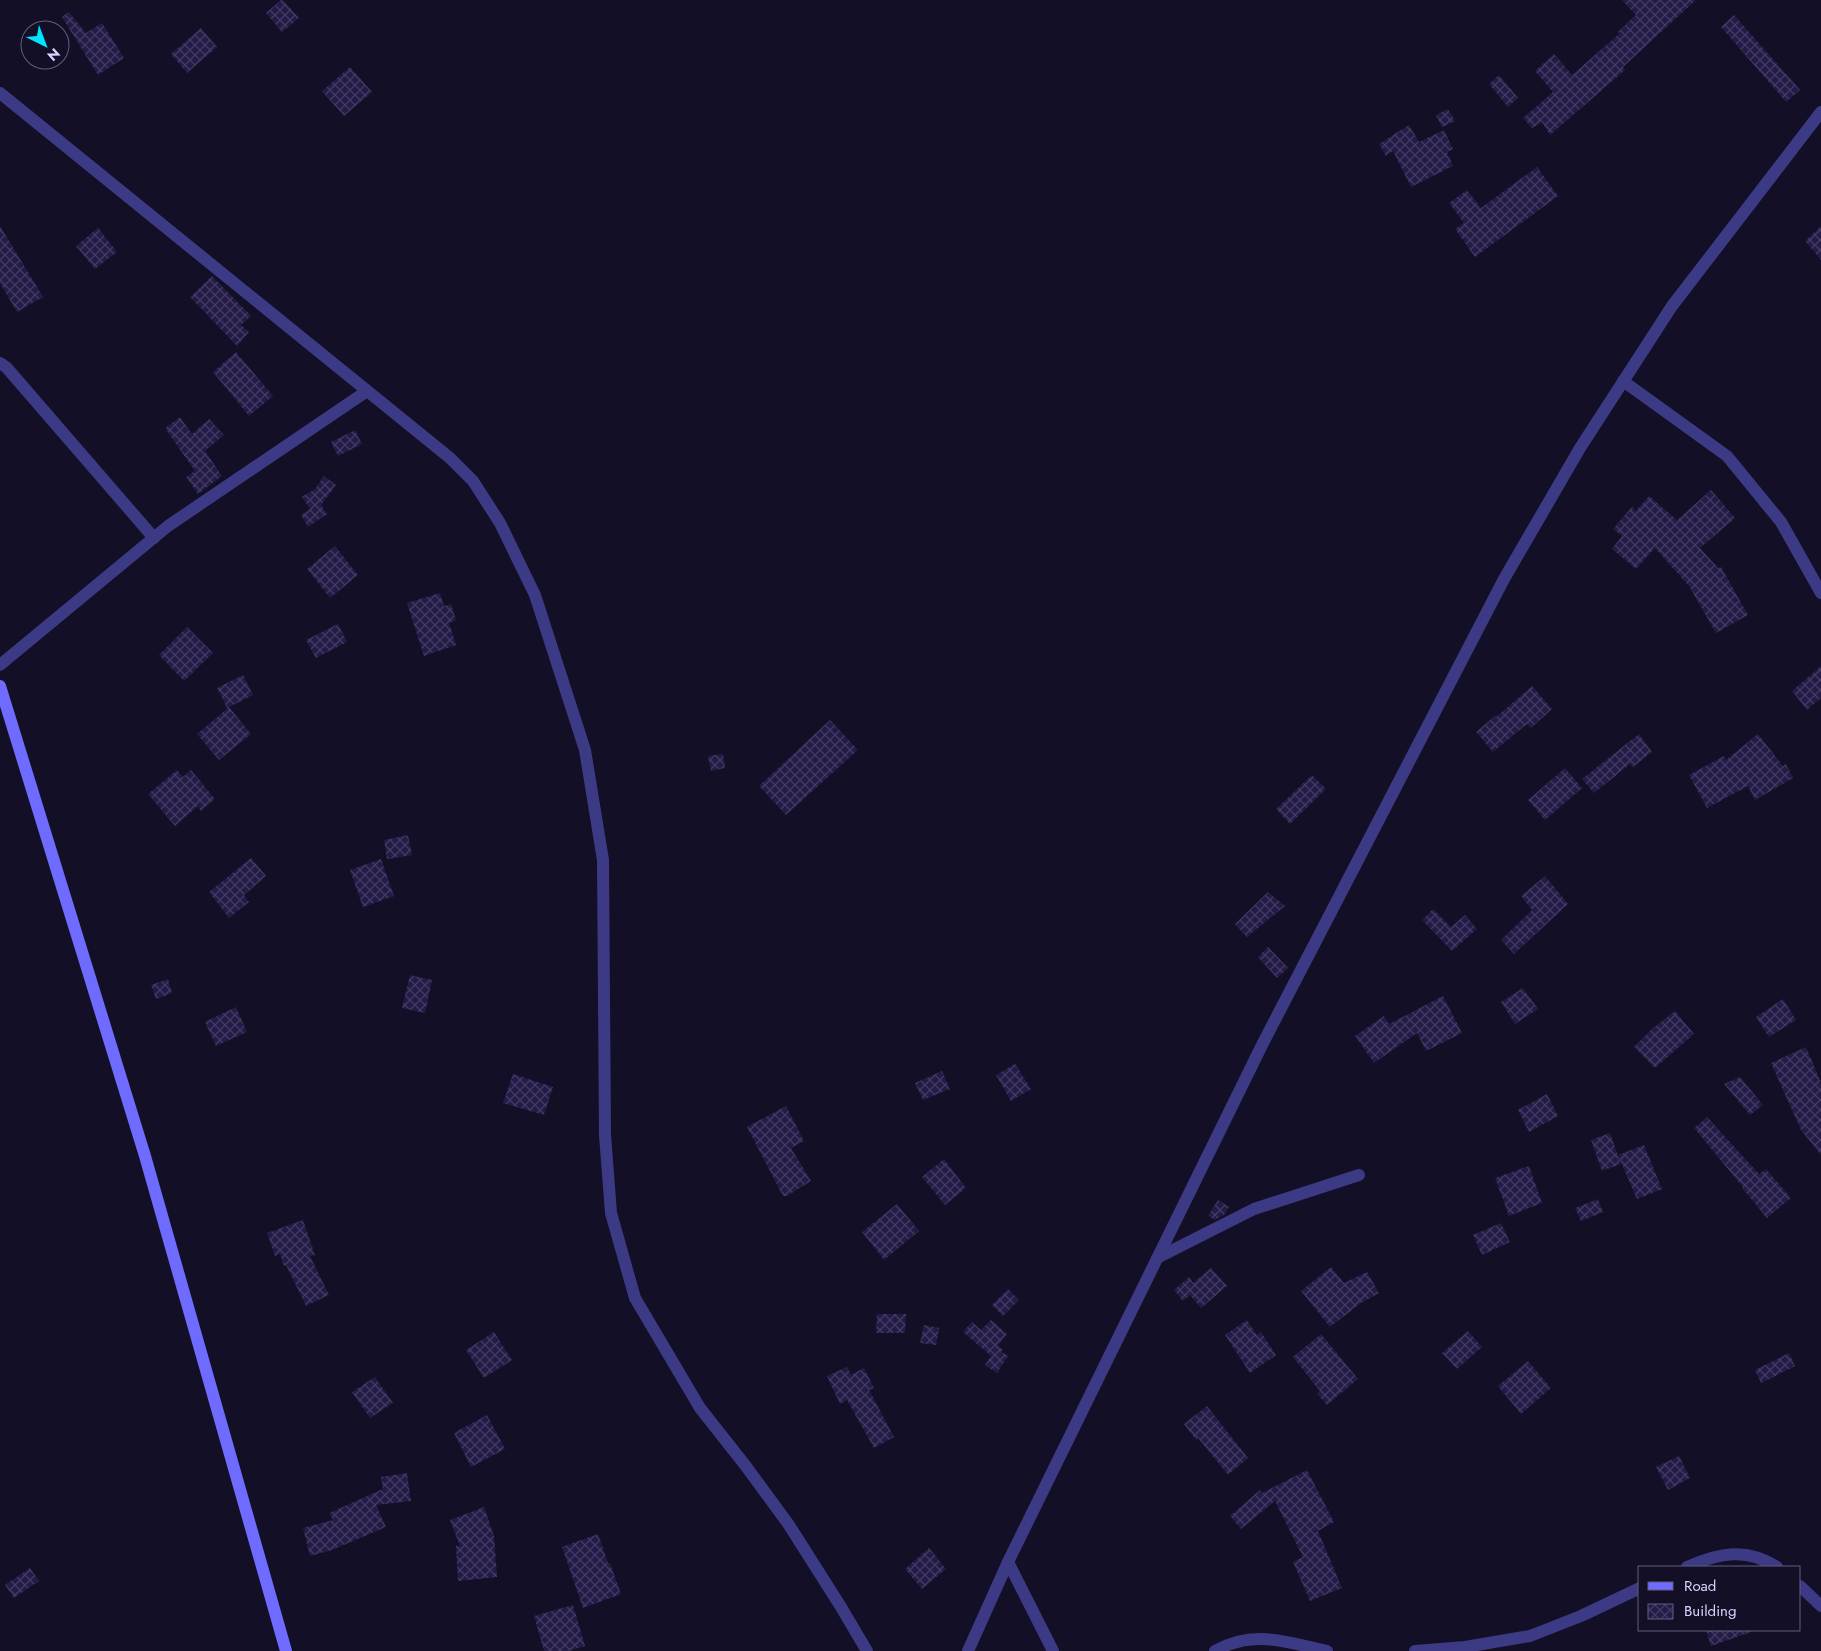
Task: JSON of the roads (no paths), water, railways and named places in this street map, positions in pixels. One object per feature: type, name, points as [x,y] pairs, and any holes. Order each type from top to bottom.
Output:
[{"type":"main road","points":[[0,686],[145,1156],[286,1651]]},
{"type":"street","points":[[0,93],[450,458],[472,480],[500,523],[536,595],[585,750],[603,860],[605,1135],[611,1213],[635,1298],[700,1408],[745,1464],[789,1525],[867,1651]]},
{"type":"street","points":[[968,1651],[1008,1562],[1263,1043],[1504,579],[1580,448],[1672,306],[1821,112]]},
{"type":"street","points":[[0,363],[7,368],[154,538]]},
{"type":"street","points":[[1623,381],[1727,456],[1782,522],[1821,593]]},
{"type":"street","points":[[0,665],[168,526],[367,391]]},
{"type":"street","points":[[1157,1258],[1254,1209],[1360,1175]]},
{"type":"street","points":[[1690,1566],[1728,1554],[1748,1554],[1775,1566]]},
{"type":"street","points":[[1008,1562],[1052,1651]]},
{"type":"street","points":[[1801,1587],[1821,1606]]},
{"type":"street","points":[[1415,1651],[1465,1647],[1530,1636],[1581,1616],[1638,1589]]},
{"type":"street","points":[[1215,1651],[1238,1641],[1265,1638],[1327,1651]]}]
